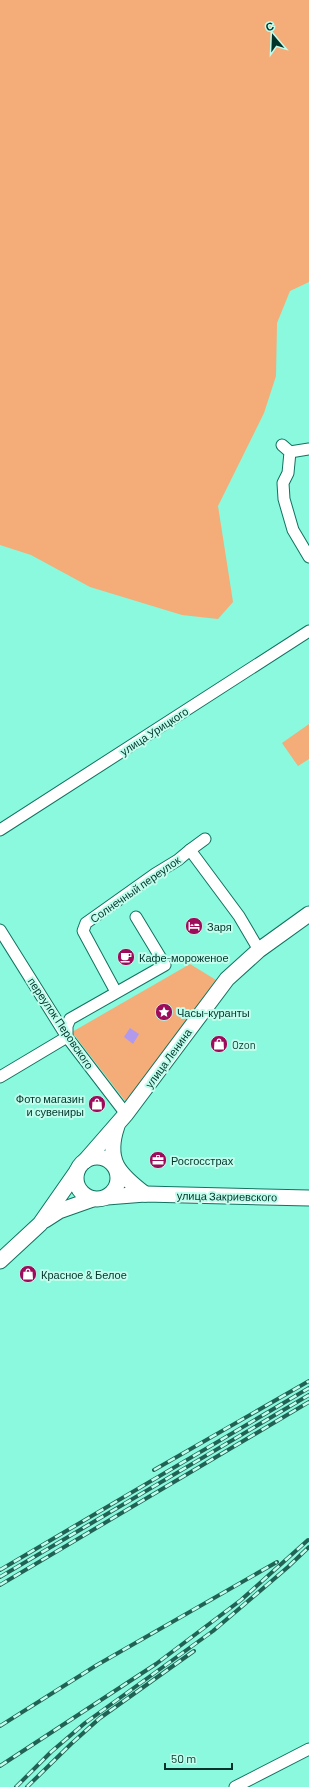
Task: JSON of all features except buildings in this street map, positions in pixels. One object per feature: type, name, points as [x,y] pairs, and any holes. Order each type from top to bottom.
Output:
[{"type":"main road","name":"улица Ленина","points":[[0,1261],[40,1224],[81,1166],[126,1114],[227,979],[259,950],[309,914]]},
{"type":"main road","points":[[126,1114],[117,1126],[113,1139],[113,1149],[116,1168],[118,1174],[116,1188],[100,1198],[81,1192],[76,1178],[81,1166],[99,1157],[106,1159],[116,1168],[145,1194]]},
{"type":"main road","name":"улица Закриевского","points":[[40,1224],[59,1211],[100,1198],[145,1194],[309,1198]]},
{"type":"street","points":[[309,449],[286,448],[288,473],[283,483],[284,499],[293,530],[309,557]]},
{"type":"street","name":"улица Урицкого","points":[[0,830],[309,631]]},
{"type":"street","name":"Солнечный переулок","points":[[116,992],[83,931],[86,923],[155,874],[178,860],[205,839]]},
{"type":"street","name":"Солнечный переулок","points":[[190,850],[239,916],[259,950]]},
{"type":"street","points":[[0,1077],[67,1037],[67,1026],[70,1019],[165,964],[136,917]]},
{"type":"street","name":"переулок Перовского","points":[[0,930],[67,1037],[126,1114]]},
{"type":"street","points":[[235,1787],[309,1749]]},
{"type":"shaded area","points":[[0,0],[309,0],[309,282],[290,291],[277,323],[276,376],[264,413],[218,506],[233,602],[218,619],[182,615],[90,587],[31,555],[0,545]]},
{"type":"shaded area","points":[[309,724],[309,759],[298,766],[282,743]]},
{"type":"shaded area","points":[[190,964],[216,980],[126,1102],[72,1032]]},
{"type":"shaded area","points":[[130,1028],[139,1034],[133,1044],[124,1037]]},
{"type":"railway","points":[[154,1470],[309,1381]]},
{"type":"railway","points":[[0,1570],[309,1388]]},
{"type":"railway","points":[[0,1577],[309,1395]]},
{"type":"railway","points":[[0,1585],[309,1402]]},
{"type":"railway","points":[[0,1766],[156,1664],[241,1600],[308,1540]]},
{"type":"railway","points":[[16,1787],[51,1752],[85,1723],[213,1631],[288,1567],[309,1547]]},
{"type":"railway","points":[[0,1726],[97,1665],[277,1562]]},
{"type":"railway","points":[[27,1787],[100,1718],[194,1651]]},
{"type":"place","name":"Заря","points":[[194,926]]},
{"type":"place","name":"Кафе-мороженое","points":[[126,957]]},
{"type":"place","name":"Часы-куранты","points":[[164,1012]]},
{"type":"place","name":"Ozon","points":[[219,1044]]},
{"type":"place","name":"Фото магазин и сувениры","points":[[97,1104]]},
{"type":"place","name":"Росгосстрах","points":[[158,1160]]},
{"type":"place","name":"Красное & Белое","points":[[28,1274]]}]
